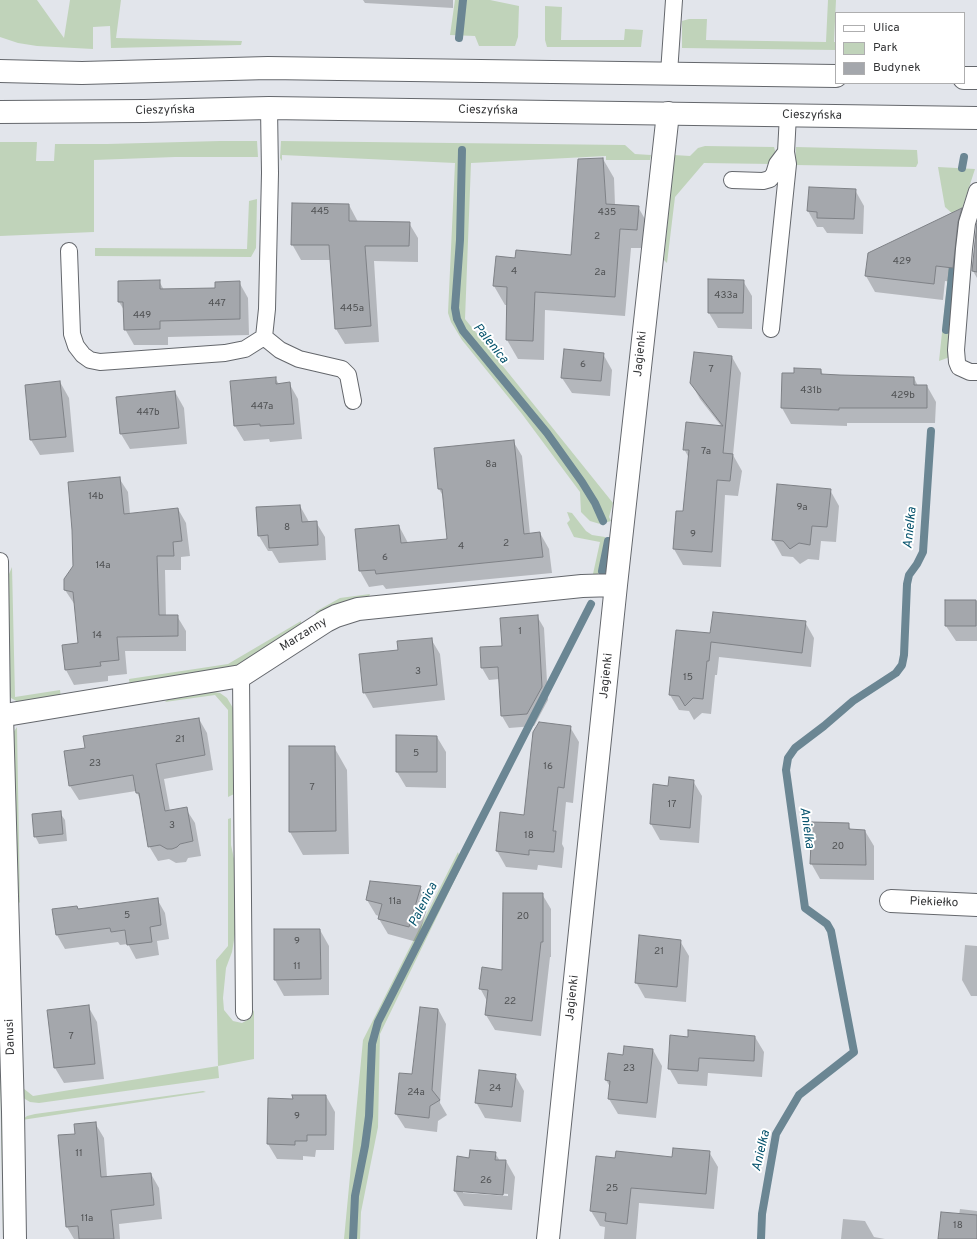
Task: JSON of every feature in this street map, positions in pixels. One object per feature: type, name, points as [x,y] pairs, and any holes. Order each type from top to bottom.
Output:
[{"type":"street","points":[[0,56],[50,73]]},
{"type":"street","points":[[0,71],[50,73],[268,68],[835,76]]},
{"type":"street","points":[[965,78],[977,78]]},
{"type":"street","name":"Cieszyńska","points":[[0,112],[144,112],[269,108],[977,118]]},
{"type":"street","name":"Jagienki","points":[[548,1239],[616,585],[668,113]]},
{"type":"street","name":"Marzanny","points":[[1,715],[241,676],[326,621],[358,609],[582,586],[616,585]]},
{"type":"street","name":"Danusi","points":[[1,715],[13,1112],[15,1239]]},
{"type":"street","name":"Piekiełko","points":[[891,902],[977,905]]},
{"type":"lane","points":[[669,73],[674,0]]},
{"type":"lane","points":[[264,337],[267,309],[270,173],[269,108]]},
{"type":"lane","points":[[771,329],[788,164],[786,152],[788,116]]},
{"type":"lane","points":[[732,180],[763,181],[770,179],[774,174],[777,164],[786,152]]},
{"type":"lane","points":[[977,192],[967,223],[956,350],[959,368],[977,372]]},
{"type":"lane","points":[[69,251],[72,334],[76,346],[83,355],[90,360],[100,362],[225,353],[245,349],[264,337]]},
{"type":"lane","points":[[264,337],[280,350],[300,358],[342,370],[348,375],[353,401]]},
{"type":"lane","points":[[0,561],[1,715]]},
{"type":"lane","points":[[241,676],[244,1012]]},
{"type":"green space","points":[[0,0],[37,0],[64,38],[70,0],[121,0],[116,38],[242,41],[241,45],[111,48],[110,26],[93,27],[93,49],[37,46],[18,43],[0,37]]},
{"type":"green space","points":[[455,0],[490,0],[519,6],[518,37],[515,46],[479,46],[475,36],[450,35]]},
{"type":"green space","points":[[828,0],[836,0],[835,50],[682,48],[682,21],[689,19],[707,19],[706,40],[826,42]]},
{"type":"green space","points":[[545,6],[562,7],[561,40],[624,40],[625,29],[643,30],[641,47],[547,47],[545,40]]},
{"type":"green space","points":[[257,141],[258,157],[175,157],[94,160],[94,232],[0,236],[0,142],[37,142],[36,161],[54,161],[55,144]]},
{"type":"green space","points":[[281,141],[625,145],[635,154],[651,155],[650,160],[606,160],[606,156],[471,163],[465,319],[613,503],[609,517],[611,521],[600,524],[590,521],[581,512],[580,492],[522,414],[462,340],[451,322],[448,313],[455,163],[282,155],[282,161],[280,158]]},
{"type":"green space","points":[[705,146],[774,147],[776,154],[772,164],[704,163],[675,197],[667,263],[664,260],[674,155],[690,156],[698,148]]},
{"type":"green space","points":[[796,147],[917,150],[918,163],[916,167],[795,165]]},
{"type":"green space","points":[[938,167],[975,169],[962,209],[954,215],[945,207]]},
{"type":"green space","points":[[257,199],[256,248],[251,257],[95,256],[95,248],[247,249],[249,201]]},
{"type":"green space","points":[[952,238],[960,245],[950,357],[939,361]]},
{"type":"green space","points":[[567,512],[572,513],[586,531],[592,535],[605,537],[606,541],[600,572],[594,577],[457,590],[452,588],[593,574],[600,542],[574,537],[567,523],[570,520]]},
{"type":"green space","points":[[12,567],[15,697],[60,690],[61,698],[20,703],[11,698],[9,692],[9,574]]},
{"type":"green space","points":[[370,594],[367,601],[319,615],[315,612],[340,598]]},
{"type":"green space","points":[[301,621],[301,625],[240,668],[130,688],[129,679],[228,664]]},
{"type":"green space","points":[[214,692],[220,693],[227,698],[233,708],[235,720],[236,789],[234,794],[228,797],[228,710],[215,695],[165,702],[167,700]]},
{"type":"green space","points":[[17,727],[20,903],[15,899],[12,734]]},
{"type":"green space","points":[[231,818],[231,845],[236,868],[236,928],[232,952],[226,968],[223,998],[224,1010],[233,1021],[242,1023],[249,1019],[254,1010],[254,1059],[218,1066],[216,960],[228,946],[228,819]]},
{"type":"green space","points":[[458,852],[462,865],[380,1034],[378,1127],[361,1212],[360,1239],[344,1239],[363,1040]]},
{"type":"green space","points":[[22,1043],[23,1088],[33,1096],[218,1066],[219,1078],[39,1103],[30,1102],[21,1095],[20,1044]]},
{"type":"green space","points":[[0,1069],[5,1070],[8,1239],[3,1239]]},
{"type":"green space","points":[[203,1091],[206,1092],[22,1120],[27,1116],[35,1114]]},
{"type":"building","points":[[603,158],[606,204],[639,206],[637,230],[620,229],[615,297],[535,292],[533,341],[506,340],[507,287],[493,286],[496,256],[515,258],[516,250],[571,255],[578,159]]},
{"type":"building","points":[[809,187],[856,189],[854,219],[817,218],[817,212],[807,211]]},
{"type":"building","points":[[292,203],[349,204],[349,221],[410,222],[409,246],[365,246],[371,326],[335,329],[329,245],[291,245]]},
{"type":"building","points":[[962,208],[958,222],[953,268],[936,266],[934,284],[865,276],[868,253]]},
{"type":"building","points":[[977,223],[977,272],[972,271]]},
{"type":"building","points":[[708,279],[744,280],[743,313],[708,313]]},
{"type":"building","points":[[160,280],[160,289],[215,288],[215,282],[240,281],[240,319],[160,321],[160,329],[124,330],[123,302],[118,302],[118,281]]},
{"type":"building","points":[[564,349],[604,353],[601,381],[561,378]]},
{"type":"building","points":[[694,352],[732,356],[723,453],[733,454],[730,481],[717,480],[712,552],[673,549],[676,511],[683,511],[689,450],[683,450],[686,422],[723,426],[690,383]]},
{"type":"building","points":[[794,368],[821,369],[821,374],[914,377],[914,385],[927,385],[927,408],[839,408],[839,410],[781,408],[782,373],[794,373]]},
{"type":"building","points":[[276,377],[276,384],[290,382],[294,424],[234,426],[230,381]]},
{"type":"building","points":[[60,381],[66,437],[30,440],[25,385]]},
{"type":"building","points":[[175,391],[179,428],[120,434],[116,397]]},
{"type":"building","points":[[514,440],[524,534],[540,532],[543,557],[376,574],[375,570],[359,571],[355,529],[399,525],[401,543],[447,539],[442,489],[438,489],[434,448]]},
{"type":"building","points":[[120,477],[124,514],[178,508],[182,541],[173,542],[174,556],[157,556],[159,615],[178,615],[178,636],[117,637],[119,660],[100,662],[101,666],[65,670],[62,645],[78,643],[73,592],[64,590],[64,579],[73,566],[68,482]]},
{"type":"building","points":[[777,484],[831,489],[827,527],[812,526],[810,545],[799,543],[790,549],[783,541],[772,540]]},
{"type":"building","points":[[300,505],[302,522],[317,521],[318,545],[269,548],[268,535],[258,536],[256,507]]},
{"type":"building","points":[[945,600],[976,600],[976,626],[945,626]]},
{"type":"building","points":[[713,612],[806,621],[802,653],[711,642],[709,661],[707,661],[703,699],[693,698],[685,706],[679,696],[669,695],[676,630],[710,633]]},
{"type":"building","points":[[538,615],[542,687],[527,714],[501,716],[498,667],[481,668],[480,647],[502,646],[500,618]]},
{"type":"building","points":[[432,638],[437,685],[363,693],[359,654],[398,650],[397,641]]},
{"type":"building","points":[[199,718],[205,755],[156,764],[165,811],[187,807],[193,841],[180,844],[172,849],[167,849],[160,845],[148,847],[139,793],[136,793],[133,775],[69,786],[64,751],[85,748],[83,736]]},
{"type":"building","points":[[539,722],[571,726],[564,788],[558,787],[553,831],[556,831],[554,852],[529,850],[529,855],[496,851],[500,812],[524,815],[533,732]]},
{"type":"building","points":[[396,735],[437,736],[437,772],[396,772]]},
{"type":"building","points":[[289,746],[335,746],[336,831],[289,832]]},
{"type":"building","points":[[669,777],[694,780],[690,828],[650,824],[653,784],[668,786]]},
{"type":"building","points":[[61,811],[63,834],[34,837],[32,814]]},
{"type":"building","points":[[812,822],[849,823],[849,829],[865,830],[866,865],[810,864]]},
{"type":"building","points":[[370,881],[421,886],[409,927],[378,919],[382,904],[366,900]]},
{"type":"building","points":[[503,893],[543,893],[543,942],[541,942],[532,1021],[485,1015],[488,990],[479,989],[482,967],[502,970]]},
{"type":"building","points":[[158,898],[161,925],[150,927],[152,942],[127,945],[125,930],[111,932],[110,928],[56,935],[52,909],[77,906],[78,909]]},
{"type":"building","points":[[274,929],[320,929],[321,979],[274,980]]},
{"type":"building","points":[[639,935],[681,940],[677,987],[635,983]]},
{"type":"building","points":[[89,1005],[95,1064],[54,1068],[47,1010]]},
{"type":"building","points":[[420,1007],[438,1009],[432,1090],[440,1100],[430,1106],[429,1118],[395,1114],[399,1073],[412,1074]]},
{"type":"building","points":[[688,1030],[755,1036],[754,1061],[699,1058],[698,1071],[668,1069],[670,1035],[688,1037]]},
{"type":"building","points":[[624,1046],[653,1049],[647,1103],[608,1099],[610,1081],[605,1080],[608,1053],[623,1055]]},
{"type":"building","points":[[479,1070],[516,1074],[512,1107],[475,1103]]},
{"type":"building","points":[[292,1095],[326,1095],[326,1135],[307,1135],[307,1141],[295,1141],[295,1145],[267,1144],[268,1098],[293,1099]]},
{"type":"building","points":[[96,1122],[101,1177],[151,1173],[154,1205],[111,1210],[114,1239],[79,1239],[78,1226],[66,1227],[58,1135],[75,1134],[74,1124]]},
{"type":"building","points":[[673,1148],[710,1151],[706,1194],[631,1188],[627,1224],[605,1221],[606,1213],[590,1211],[596,1156],[615,1158],[616,1151],[672,1157]]},
{"type":"building","points":[[470,1150],[496,1152],[495,1160],[506,1160],[503,1195],[454,1191],[457,1156],[469,1158]]},
{"type":"building","points":[[941,1212],[977,1215],[977,1239],[938,1239]]},
{"type":"waterway","name":"Palenica","points":[[459,38],[463,0]]},
{"type":"waterway","name":"Palenica","points":[[462,150],[460,240],[455,308],[457,319],[463,331],[547,433],[582,482],[595,503],[603,521]]},
{"type":"waterway","name":"Anielka","points":[[962,168],[964,157]]},
{"type":"waterway","name":"Anielka","points":[[946,330],[954,257]]},
{"type":"waterway","name":"Anielka","points":[[761,1239],[762,1214],[776,1134],[799,1095],[854,1052],[831,931],[827,924],[805,908],[786,770],[788,758],[795,748],[853,701],[896,673],[902,665],[904,655],[907,584],[909,575],[923,552],[931,431]]},
{"type":"waterway","name":"Palenica","points":[[602,571],[608,541]]},
{"type":"waterway","name":"Palenica","points":[[353,1239],[355,1196],[365,1146],[369,1116],[372,1044],[378,1022],[591,604]]}]
